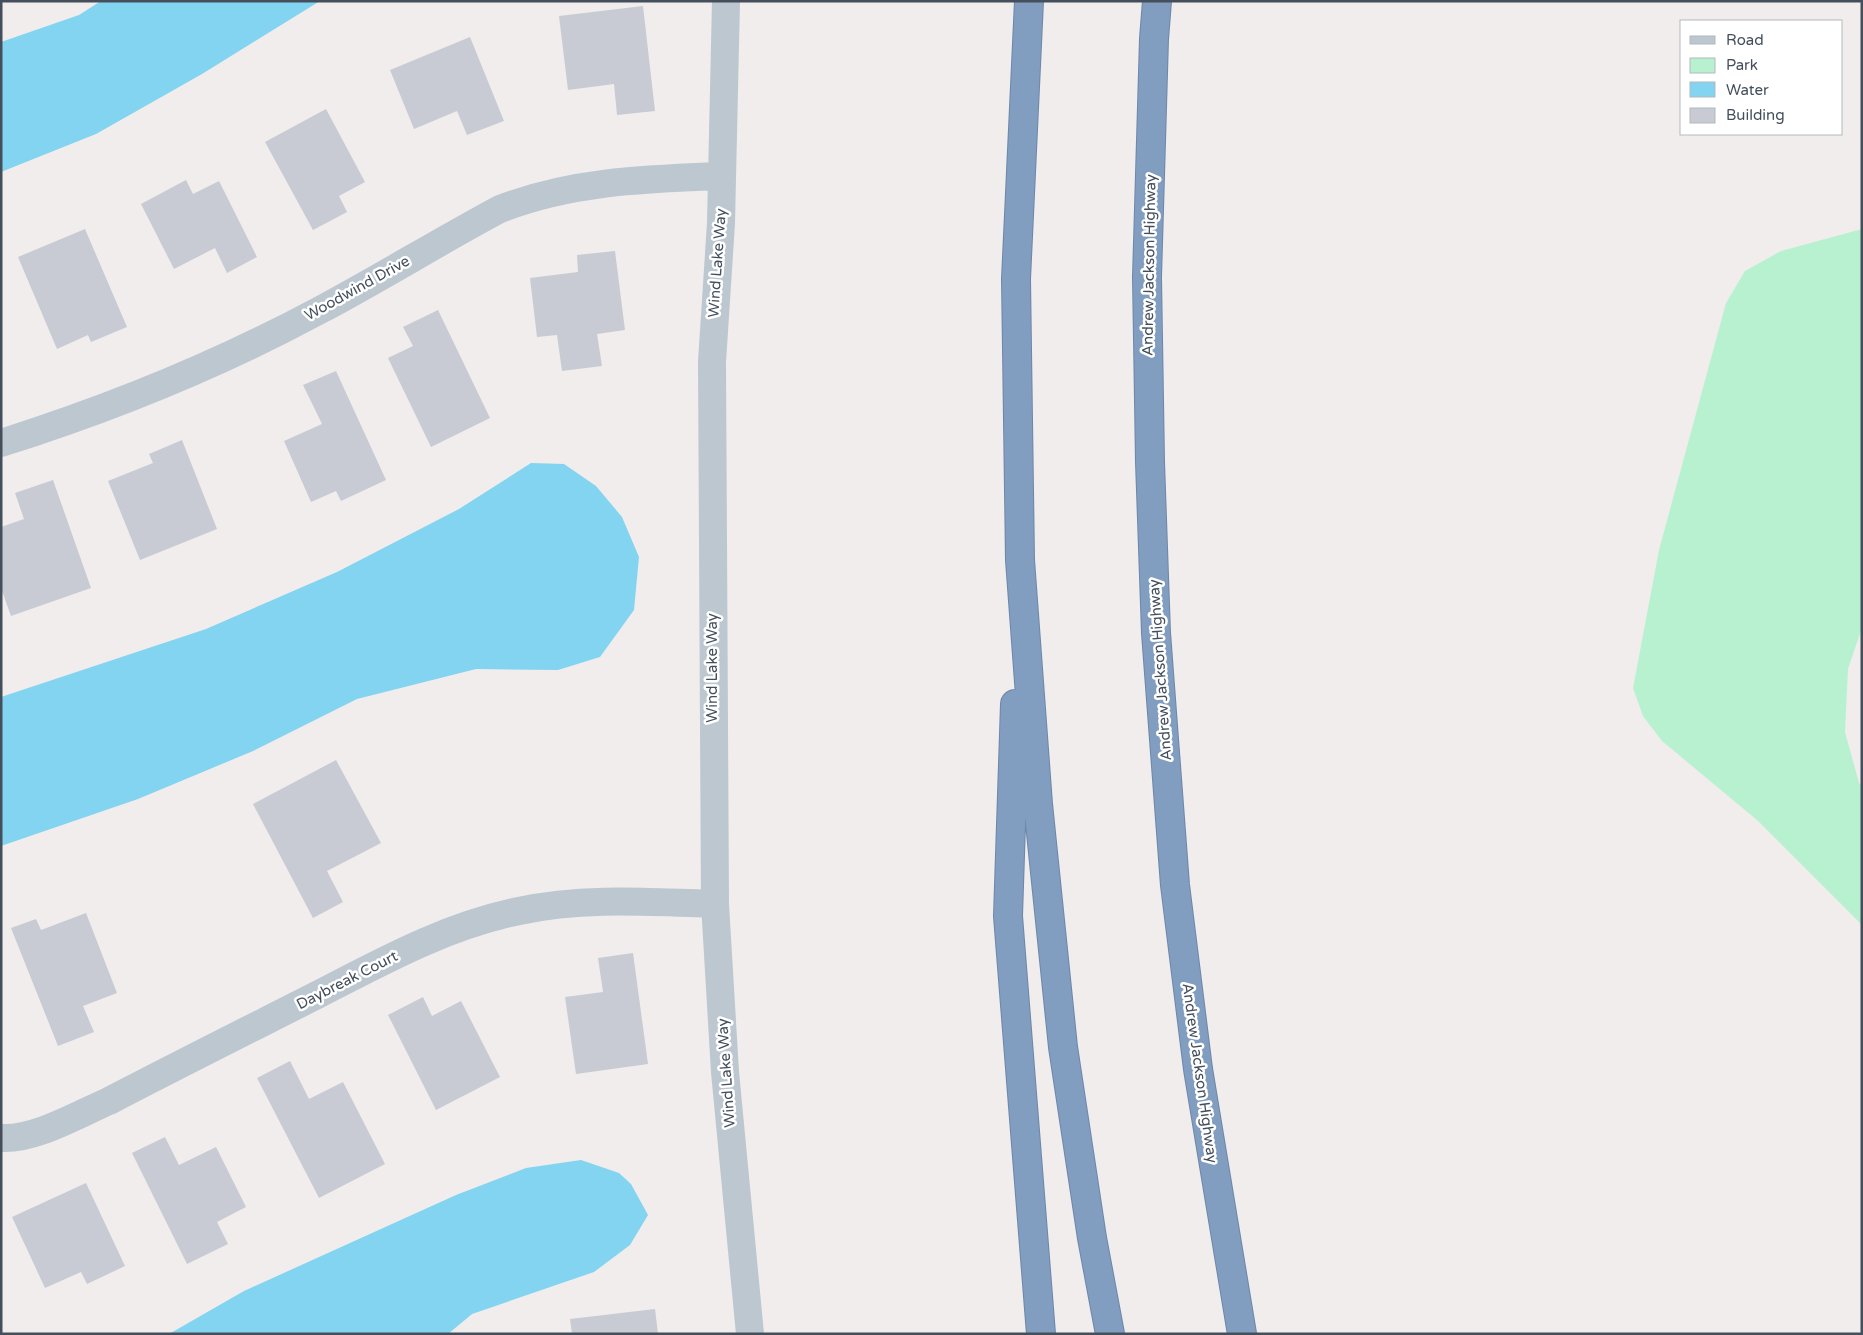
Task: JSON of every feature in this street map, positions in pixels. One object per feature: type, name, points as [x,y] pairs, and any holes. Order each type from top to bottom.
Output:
[{"type":"highway","points":[[1029,1],[1016,279],[1020,560],[1008,916],[1041,1334]]},
{"type":"highway","name":"Andrew Jackson Highway","points":[[1157,1],[1154,39],[1147,276],[1150,462],[1156,633],[1177,904],[1198,1069],[1242,1334]]},
{"type":"highway","points":[[1020,560],[1038,804],[1063,1047],[1092,1238],[1110,1334]]},
{"type":"street","name":"Wind Lake Way","points":[[726,1],[721,231],[712,362],[715,904],[725,1072],[750,1334]]},
{"type":"street","name":"Woodwind Drive","points":[[1,443],[114,404],[198,370],[322,309],[500,209],[532,197],[601,183],[721,176]]},
{"type":"street","name":"Daybreak Court","points":[[1,1138],[32,1133],[109,1101],[391,957],[442,933],[480,920],[520,910],[564,904],[609,901],[715,904]]},
{"type":"green space","points":[[1862,229],[1862,628],[1848,669],[1845,732],[1859,783],[1862,786],[1862,925],[1757,820],[1662,741],[1643,716],[1633,688],[1659,550],[1726,303],[1745,271],[1781,251]]},
{"type":"water","points":[[101,1],[320,1],[202,74],[96,134],[1,172],[1,42],[79,15]]},
{"type":"water","points":[[531,463],[564,464],[596,486],[622,517],[639,557],[634,610],[600,657],[558,670],[476,669],[357,699],[253,751],[138,799],[1,846],[1,697],[206,629],[337,572],[459,509]]},
{"type":"water","points":[[581,1160],[619,1173],[631,1184],[648,1215],[630,1245],[594,1272],[472,1314],[448,1334],[169,1334],[244,1291],[456,1195],[526,1168]]},
{"type":"building","points":[[643,6],[655,111],[617,115],[614,84],[568,90],[559,16]]},
{"type":"building","points":[[470,37],[504,121],[467,135],[457,111],[414,129],[390,70]]},
{"type":"building","points":[[326,109],[365,182],[339,196],[347,212],[313,230],[265,142]]},
{"type":"building","points":[[186,180],[193,194],[219,181],[257,257],[227,273],[215,248],[174,269],[141,204]]},
{"type":"building","points":[[85,229],[127,327],[91,342],[88,335],[57,349],[18,257]]},
{"type":"building","points":[[615,251],[625,330],[597,334],[602,366],[562,371],[557,335],[537,337],[530,278],[578,272],[577,255]]},
{"type":"building","points":[[438,310],[490,418],[431,447],[388,358],[413,346],[403,327]]},
{"type":"building","points":[[336,371],[386,480],[341,501],[336,491],[311,502],[284,441],[322,424],[303,385]]},
{"type":"building","points":[[182,440],[217,529],[140,560],[108,481],[153,463],[149,454]]},
{"type":"building","points":[[53,480],[91,588],[11,616],[1,588],[1,527],[24,519],[15,493]]},
{"type":"building","points":[[336,760],[381,843],[327,871],[343,902],[313,918],[253,804]]},
{"type":"building","points":[[86,913],[117,993],[83,1006],[94,1032],[58,1046],[11,928],[36,919],[41,930]]},
{"type":"building","points":[[633,953],[648,1064],[576,1074],[565,997],[603,992],[598,958]]},
{"type":"building","points":[[423,997],[432,1016],[461,1001],[500,1077],[436,1110],[388,1015]]},
{"type":"building","points":[[290,1061],[309,1099],[343,1082],[385,1164],[319,1198],[257,1078]]},
{"type":"building","points":[[165,1137],[179,1165],[216,1147],[246,1207],[217,1222],[228,1244],[187,1264],[132,1153]]},
{"type":"building","points":[[86,1183],[125,1266],[87,1284],[81,1272],[45,1288],[12,1217]]},
{"type":"building","points":[[655,1309],[658,1334],[572,1334],[570,1319]]}]
